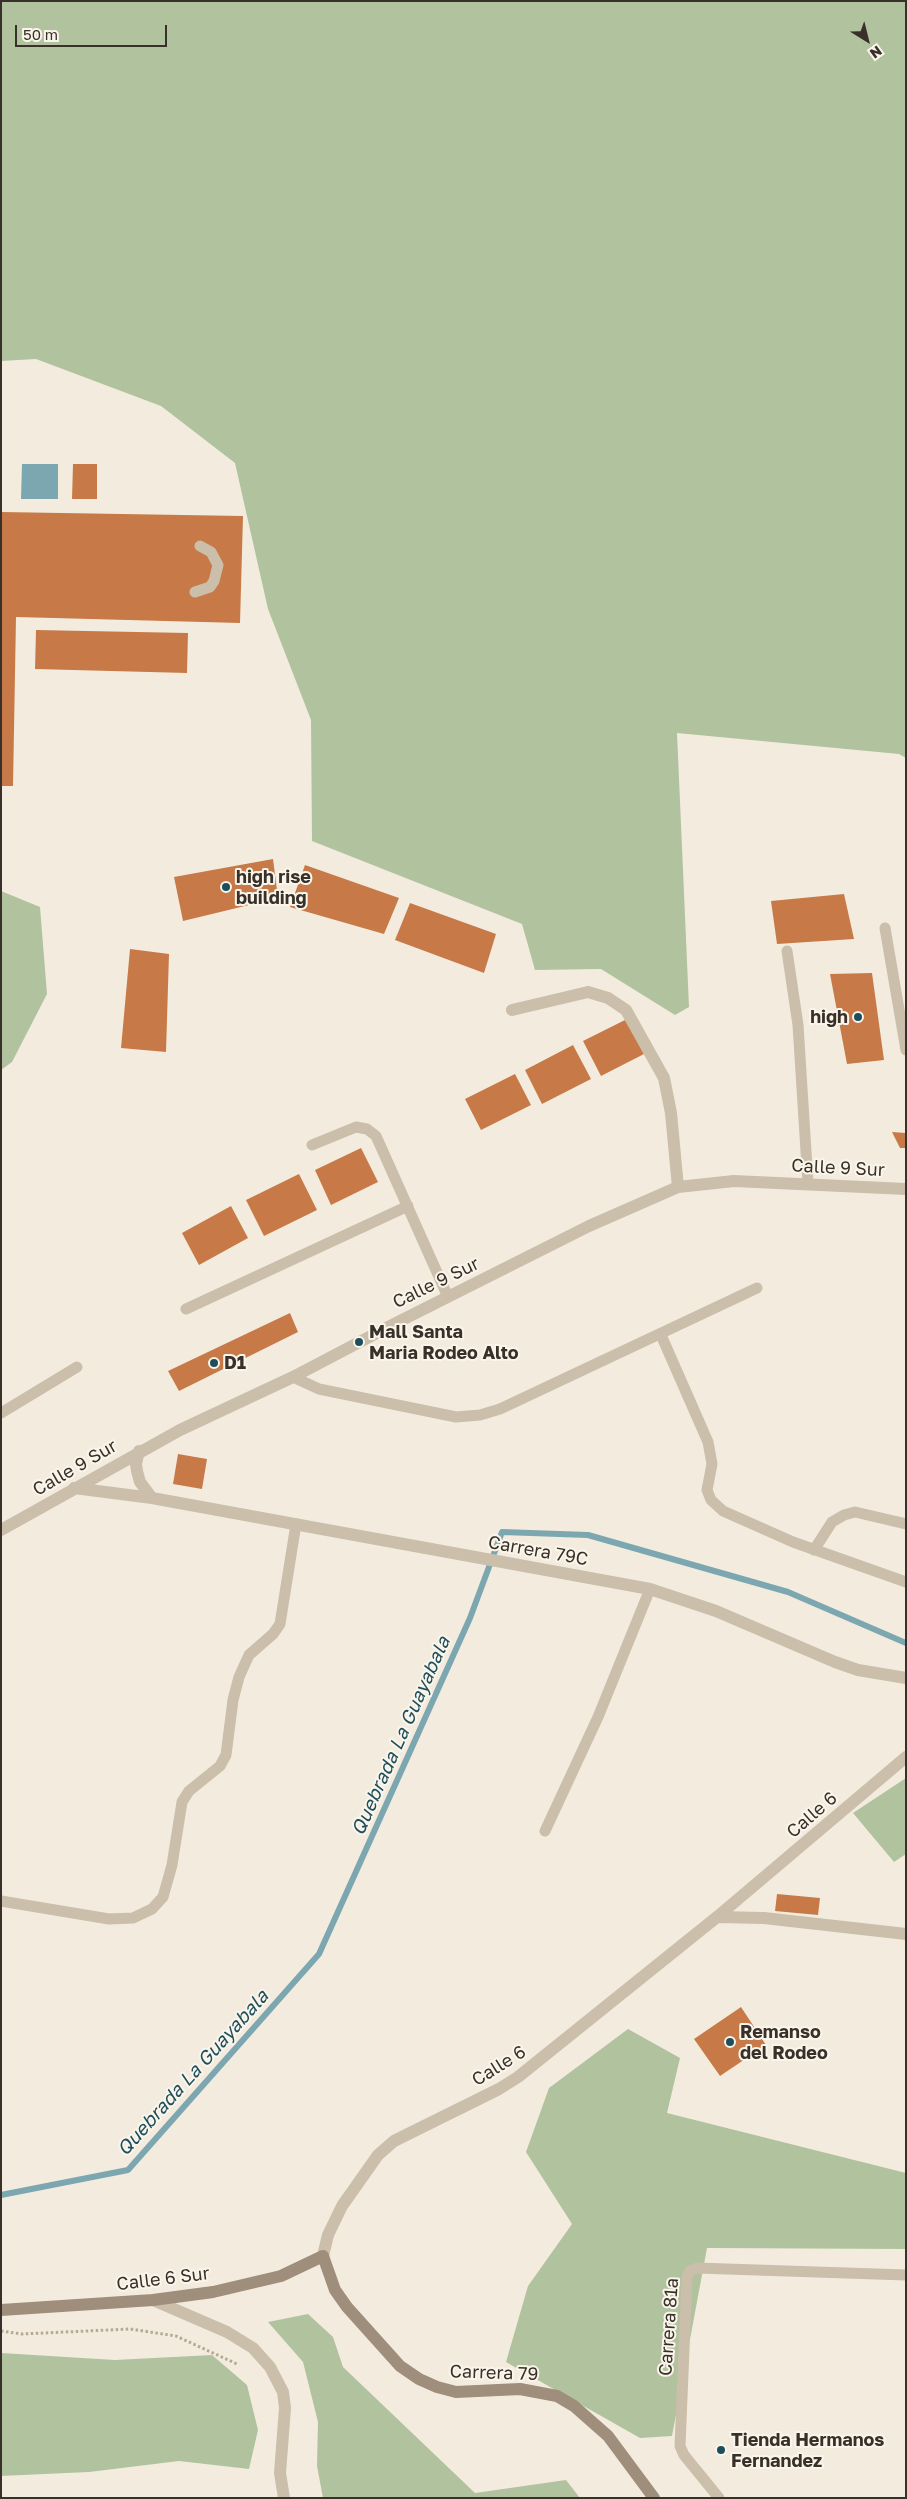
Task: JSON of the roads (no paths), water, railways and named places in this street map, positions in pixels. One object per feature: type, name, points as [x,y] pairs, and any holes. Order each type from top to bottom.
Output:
[{"type":"main road","name":"Calle 6 Sur","points":[[1,2310],[153,2300],[241,2287],[281,2276],[323,2256]]},
{"type":"main road","name":"Carrera 79","points":[[323,2256],[335,2290],[347,2307],[406,2371],[428,2384],[456,2392],[520,2389],[557,2396],[574,2406],[608,2436],[654,2498]]},
{"type":"street","points":[[512,1010],[588,992],[608,998],[626,1010],[664,1078],[671,1113],[678,1186]]},
{"type":"street","name":"Calle 9 Sur","points":[[1,1530],[139,1451],[293,1377],[590,1226],[678,1186],[734,1181],[906,1188]]},
{"type":"street","points":[[139,1451],[136,1464],[140,1482],[152,1498]]},
{"type":"street","name":"Carrera 79C","points":[[74,1488],[152,1498],[650,1589],[716,1612],[835,1662],[874,1674],[906,1678]]},
{"type":"street","name":"Calle 6","points":[[323,2256],[328,2235],[342,2206],[378,2155],[394,2141],[484,2097],[518,2077],[717,1917],[906,1756]]},
{"type":"street","points":[[717,1917],[764,1918],[906,1934]]},
{"type":"street","points":[[153,2300],[227,2332],[253,2348],[270,2367],[283,2392],[285,2408],[280,2473],[284,2498]]},
{"type":"lane","points":[[195,592],[210,587],[214,581],[218,565],[210,552],[200,546]]},
{"type":"lane","points":[[885,928],[906,1050]]},
{"type":"lane","points":[[787,951],[798,1025],[808,1183]]},
{"type":"lane","points":[[312,1145],[356,1127],[367,1129],[376,1136],[448,1297]]},
{"type":"lane","points":[[186,1309],[408,1206]]},
{"type":"lane","points":[[293,1377],[320,1389],[456,1417],[480,1415],[500,1409],[758,1288]]},
{"type":"lane","points":[[661,1335],[708,1442],[712,1464],[706,1490],[711,1500],[723,1512],[814,1550],[906,1582]]},
{"type":"lane","points":[[1,1412],[77,1367]]},
{"type":"lane","points":[[814,1550],[832,1522],[844,1515],[855,1512],[906,1524]]},
{"type":"lane","points":[[1,1901],[109,1919],[133,1918],[152,1909],[163,1897],[172,1866],[182,1802],[189,1791],[220,1766],[226,1755],[233,1700],[239,1677],[249,1655],[273,1634],[280,1624],[296,1524]]},
{"type":"lane","points":[[545,1831],[598,1717],[650,1589]]},
{"type":"lane","name":"Carrera 81a","points":[[719,2498],[684,2456],[680,2446],[687,2276],[690,2271],[697,2268],[906,2275]]},
{"type":"water","points":[[22,464],[58,464],[58,499],[21,499]]},
{"type":"waterway","name":"Quebrada La Guayabala","points":[[1,2195],[128,2170],[319,1954],[470,1618],[502,1532],[588,1535],[788,1592],[906,1643]]},
{"type":"place","name":"high rise building","points":[[226,887]]},
{"type":"place","name":"high","points":[[858,1017]]},
{"type":"place","name":"Mall Santa Maria Rodeo Alto","points":[[359,1342]]},
{"type":"place","name":"D1","points":[[214,1363]]},
{"type":"place","name":"Remanso del Rodeo","points":[[730,2042]]},
{"type":"place","name":"Tienda Hermanos Fernandez","points":[[721,2450]]}]
